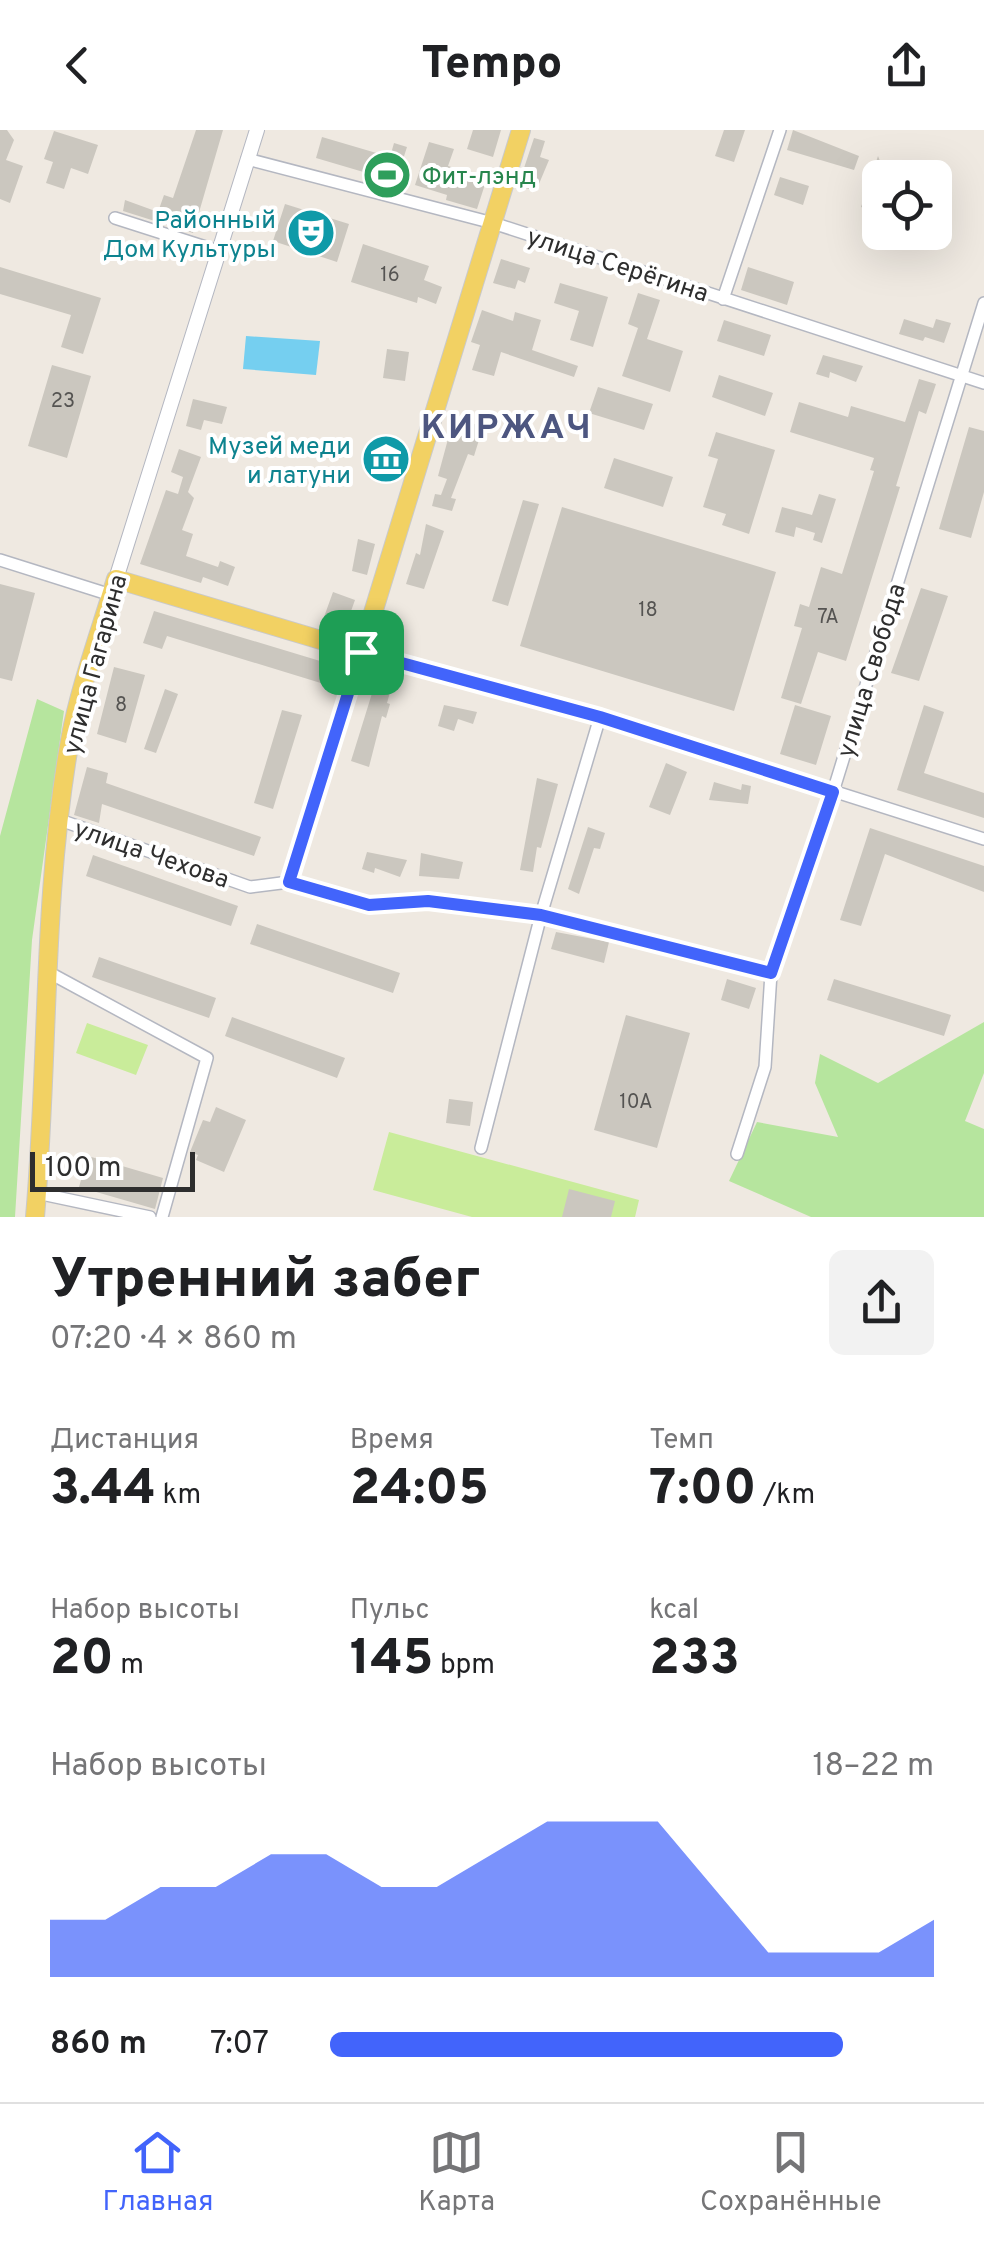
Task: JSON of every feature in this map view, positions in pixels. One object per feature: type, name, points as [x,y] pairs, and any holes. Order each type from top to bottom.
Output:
[{"type":"main road","points":[[114,588],[361,652],[521,130]]},
{"type":"main road","name":"улица Гагарина","points":[[36,1217],[48,972],[70,739],[114,588]]},
{"type":"street","name":"улица Гагарина","points":[[114,588],[257,130]]},
{"type":"street","points":[[722,299],[780,130]]},
{"type":"street","name":"улица Серёгина","points":[[248,160],[493,223],[984,383]]},
{"type":"street","points":[[115,218],[218,251]]},
{"type":"street","name":"улица Свобода","points":[[737,1154],[765,1066],[771,973],[833,792],[984,303]]},
{"type":"street","points":[[0,560],[114,588]]},
{"type":"street","points":[[289,882],[361,652],[600,717],[984,839]]},
{"type":"street","points":[[481,1148],[541,915],[600,717]]},
{"type":"street","name":"улица Чехова","points":[[60,820],[250,887],[289,882],[369,905],[428,901],[541,915],[771,973]]},
{"type":"street","points":[[48,972],[207,1058],[162,1217]]},
{"type":"street","points":[[38,1192],[150,1217]]},
{"type":"green space","points":[[37,699],[64,711],[32,940],[15,1217],[0,1217],[0,836]]},
{"type":"green space","points":[[984,1022],[984,1073],[965,1121],[984,1129],[984,1217],[811,1217],[729,1181],[757,1122],[838,1137],[815,1083],[820,1054],[878,1083]]},
{"type":"green space","points":[[87,1023],[148,1045],[136,1075],[76,1053]]},
{"type":"green space","points":[[389,1132],[639,1200],[635,1217],[472,1217],[373,1190]]},
{"type":"water","points":[[246,336],[320,341],[316,375],[243,369]]},
{"type":"building","points":[[0,130],[7,130],[14,140],[6,160],[23,166],[10,203],[0,199]]},
{"type":"building","points":[[196,130],[223,130],[193,233],[123,211],[125,200],[158,212],[164,195],[173,198]]},
{"type":"building","points":[[473,130],[501,130],[493,157],[467,149]]},
{"type":"building","points":[[724,130],[745,130],[734,162],[715,156]]},
{"type":"building","points":[[793,130],[859,156],[854,170],[787,150]]},
{"type":"building","points":[[54,131],[98,145],[88,174],[71,168],[64,189],[46,183],[53,162],[44,159]]},
{"type":"building","points":[[322,137],[390,157],[394,143],[407,147],[394,187],[375,181],[377,176],[316,158]]},
{"type":"building","points":[[534,138],[545,141],[540,157],[549,160],[536,191],[518,186]]},
{"type":"building","points":[[429,142],[454,149],[448,166],[487,178],[477,209],[415,185]]},
{"type":"building","points":[[780,177],[809,186],[803,205],[774,195]]},
{"type":"building","name":"Районный Дом Культуры","points":[[285,204],[349,224],[337,262],[273,241]]},
{"type":"building","points":[[363,244],[429,266],[424,280],[442,287],[436,304],[418,297],[417,303],[351,282]]},
{"type":"building","points":[[501,259],[530,268],[525,283],[518,280],[515,289],[493,283]]},
{"type":"building","points":[[0,267],[101,298],[83,354],[61,347],[71,315],[0,294]]},
{"type":"building","points":[[748,267],[794,282],[787,305],[741,290]]},
{"type":"building","points":[[560,283],[608,297],[593,347],[570,340],[579,311],[554,303]]},
{"type":"building","points":[[638,293],[660,300],[647,339],[683,351],[670,392],[622,376],[638,328],[628,324]]},
{"type":"building","points":[[482,310],[513,321],[515,312],[541,320],[532,350],[578,366],[574,377],[501,352],[494,376],[472,370],[480,345],[471,342]]},
{"type":"building","points":[[904,319],[933,328],[936,319],[951,323],[944,343],[899,334]]},
{"type":"building","points":[[724,320],[771,335],[764,356],[717,341]]},
{"type":"building","points":[[387,349],[409,352],[405,381],[383,378]]},
{"type":"building","points":[[823,355],[863,366],[856,382],[830,372],[829,378],[816,374]]},
{"type":"building","points":[[52,365],[91,376],[67,458],[28,446]]},
{"type":"building","points":[[719,375],[773,393],[765,416],[712,397]]},
{"type":"building","points":[[919,379],[936,384],[926,414],[919,411],[896,486],[900,487],[846,661],[818,652],[801,704],[781,698],[802,628],[794,626],[800,604],[809,607],[821,567],[842,574],[874,471],[870,470],[874,458],[790,432],[799,402],[848,417],[851,406],[905,422]]},
{"type":"building","points":[[598,387],[653,404],[644,430],[589,413]]},
{"type":"building","points":[[193,399],[227,407],[222,424],[204,420],[201,430],[186,426]]},
{"type":"building","points":[[454,417],[483,427],[474,456],[468,454],[451,498],[456,499],[452,511],[432,506],[435,494],[441,495],[447,479],[438,476]]},
{"type":"building","points":[[969,427],[984,431],[984,492],[971,538],[939,529]]},
{"type":"building","points":[[716,432],[775,450],[749,534],[722,525],[726,514],[703,507],[718,459],[708,456]]},
{"type":"building","points":[[179,449],[201,457],[188,492],[194,498],[182,530],[193,534],[186,556],[218,567],[220,561],[235,567],[228,586],[203,577],[201,583],[140,564],[166,490],[178,494],[183,477],[171,472]]},
{"type":"building","points":[[614,458],[673,477],[663,507],[604,488]]},
{"type":"building","points":[[819,494],[836,499],[822,543],[813,540],[815,533],[796,527],[794,537],[775,532],[782,507],[812,515]]},
{"type":"building","points":[[523,500],[539,504],[508,606],[492,601]]},
{"type":"building","points":[[562,507],[776,572],[734,711],[520,646]]},
{"type":"building","points":[[426,524],[444,531],[424,589],[406,584],[416,553],[420,555]]},
{"type":"building","points":[[358,539],[375,544],[367,575],[352,571]]},
{"type":"building","points":[[0,584],[35,593],[12,681],[0,678]]},
{"type":"building","points":[[921,588],[948,596],[919,681],[891,673]]},
{"type":"building","points":[[333,592],[355,600],[346,625],[324,617]]},
{"type":"building","points":[[154,611],[330,664],[324,684],[167,636],[162,649],[143,643]]},
{"type":"building","points":[[114,667],[145,675],[126,743],[97,734]]},
{"type":"building","points":[[378,674],[394,678],[387,703],[390,704],[386,718],[382,716],[369,767],[351,761]]},
{"type":"building","points":[[165,689],[178,694],[156,753],[144,749]]},
{"type":"building","points":[[444,705],[477,712],[473,724],[458,719],[454,731],[438,726]]},
{"type":"building","points":[[795,705],[831,716],[816,765],[780,754]]},
{"type":"building","points":[[924,705],[944,712],[924,773],[984,793],[984,818],[897,790]]},
{"type":"building","points":[[282,710],[302,715],[273,809],[254,803]]},
{"type":"building","points":[[666,763],[687,772],[670,815],[649,807]]},
{"type":"building","points":[[87,767],[108,773],[106,783],[261,837],[254,856],[102,804],[99,823],[74,815]]},
{"type":"building","points":[[537,778],[558,784],[533,872],[520,870]]},
{"type":"building","points":[[714,782],[741,790],[742,784],[751,786],[748,804],[709,800]]},
{"type":"building","points":[[588,827],[605,833],[600,849],[594,848],[579,894],[568,889]]},
{"type":"building","points":[[870,828],[984,866],[984,892],[885,854],[861,926],[840,920]]},
{"type":"building","points":[[367,852],[407,860],[400,877],[375,868],[374,873],[362,869]]},
{"type":"building","points":[[421,853],[463,862],[459,879],[419,876]]},
{"type":"building","points":[[93,855],[238,906],[231,926],[86,876]]},
{"type":"building","points":[[257,924],[400,973],[393,993],[250,944]]},
{"type":"building","points":[[556,932],[609,942],[604,963],[551,949]]},
{"type":"building","points":[[99,957],[216,998],[209,1018],[92,977]]},
{"type":"building","points":[[727,979],[756,988],[749,1009],[721,1000]]},
{"type":"building","points":[[834,979],[951,1015],[944,1036],[827,1000]]},
{"type":"building","points":[[626,1015],[690,1033],[657,1148],[594,1130]]},
{"type":"building","points":[[232,1017],[345,1058],[337,1078],[225,1036]]},
{"type":"building","points":[[449,1099],[473,1102],[470,1126],[446,1123]]},
{"type":"building","points":[[216,1107],[246,1120],[224,1172],[196,1160],[198,1155],[190,1152],[203,1120],[210,1122]]},
{"type":"building","points":[[88,1156],[163,1178],[155,1209],[79,1187]]},
{"type":"building","points":[[569,1189],[615,1201],[611,1217],[562,1217]]},
{"type":"place","name":"Фит-лэнд","points":[[387,175]]},
{"type":"place","name":"Районный Дом Культуры","points":[[311,233]]},
{"type":"place","name":"Музей меди и латуни","points":[[386,459]]},
{"type":"district","name":"КИРЖАЧ","points":[[507,426]]},
{"type":"route","points":[[361,652],[600,717],[833,792],[771,973],[541,915],[428,901],[369,905],[289,882],[361,652]]}]
